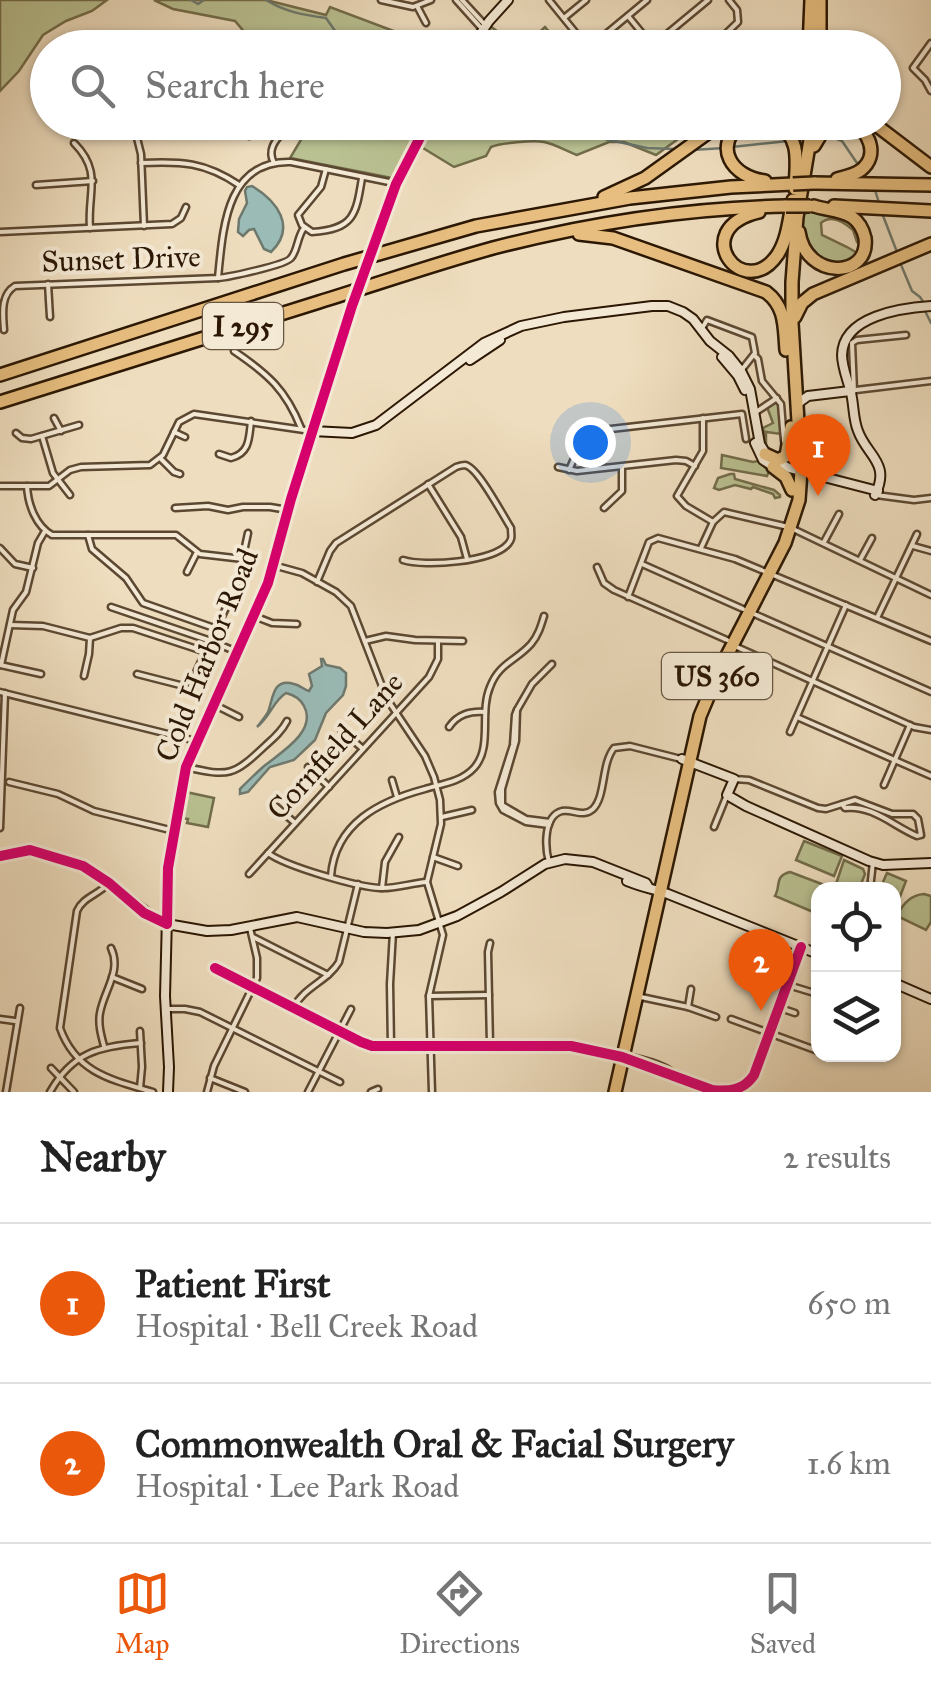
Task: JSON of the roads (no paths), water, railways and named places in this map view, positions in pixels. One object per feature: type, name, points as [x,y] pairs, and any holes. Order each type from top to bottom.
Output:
[{"type":"highway","points":[[561,209],[626,188],[696,140]]},
{"type":"highway","points":[[729,140],[729,156],[738,171],[749,178],[796,195],[845,214],[861,226],[864,250],[850,266],[827,268],[807,254],[799,234],[796,195],[798,162],[793,140]]},
{"type":"highway","name":"US 360","points":[[800,474],[791,428],[786,275],[807,140]]},
{"type":"highway","points":[[796,195],[730,226],[723,244],[733,266],[753,272],[771,262],[784,242],[796,195],[818,140]]},
{"type":"highway","points":[[858,178],[868,160],[869,140]]},
{"type":"highway","points":[[896,140],[931,167]]},
{"type":"highway","name":"I 295","points":[[0,402],[434,265],[526,240],[603,224],[796,195],[858,178],[931,185]]},
{"type":"highway","name":"I 295","points":[[0,376],[414,243],[561,209],[662,194],[796,195],[931,211]]},
{"type":"highway","name":"US 360","points":[[611,1092],[625,1057],[654,889],[696,707],[788,527],[796,494],[800,474],[800,397],[795,376],[792,282],[796,195]]},
{"type":"highway","points":[[526,240],[602,235],[762,290],[781,309],[787,360]]},
{"type":"highway","points":[[795,376],[794,322],[802,303],[813,294],[931,244]]},
{"type":"highway","points":[[766,454],[778,460],[786,456],[791,428]]},
{"type":"highway","points":[[773,467],[796,494]]},
{"type":"highway","name":"US 360","points":[[625,1057],[654,889]]},
{"type":"main road","points":[[484,28],[508,0]]},
{"type":"main road","name":"Cold Harbor Road","points":[[168,1092],[168,868],[186,767],[274,565],[352,306],[396,184],[419,140]]},
{"type":"main road","points":[[312,431],[352,433],[376,425],[484,343],[510,330],[539,321],[659,306],[684,312],[729,356],[748,383],[759,441],[766,454],[800,474]]},
{"type":"main road","points":[[874,491],[879,466],[858,430],[842,350],[850,334],[870,319],[931,306]]},
{"type":"main road","points":[[312,431],[339,438],[375,431],[494,343],[518,332],[558,322],[654,310],[670,312],[690,322],[704,341],[740,373],[757,451],[763,460],[773,467],[874,491]]},
{"type":"main road","points":[[834,393],[844,384],[846,371]]},
{"type":"main road","points":[[800,397],[852,391]]},
{"type":"main road","points":[[852,391],[856,434],[876,471],[874,491]]},
{"type":"main road","points":[[685,760],[723,776],[757,812],[873,862],[931,863]]},
{"type":"main road","points":[[0,856],[34,850],[82,866],[152,916],[168,924],[207,931],[297,917],[364,932],[419,930],[440,924],[549,862],[571,859],[624,874],[654,889]]},
{"type":"main road","points":[[590,862],[590,866],[644,888],[811,951]]},
{"type":"main road","points":[[608,873],[624,874]]},
{"type":"main road","points":[[152,916],[162,914],[168,905]]},
{"type":"main road","points":[[901,987],[930,997]]},
{"type":"street","points":[[381,0],[417,6],[431,0]]},
{"type":"street","points":[[459,0],[484,28]]},
{"type":"street","points":[[550,0],[574,30]]},
{"type":"street","points":[[564,18],[586,0]]},
{"type":"street","points":[[610,30],[647,0]]},
{"type":"street","points":[[672,30],[708,0]]},
{"type":"street","points":[[729,0],[738,14],[738,22],[730,30]]},
{"type":"street","points":[[417,6],[426,24]]},
{"type":"street","points":[[628,16],[639,30]]},
{"type":"street","points":[[931,43],[913,68],[931,91]]},
{"type":"street","points":[[137,140],[142,163],[144,226]]},
{"type":"street","points":[[274,163],[271,149],[277,140]]},
{"type":"street","points":[[74,144],[89,163],[93,181],[90,228]]},
{"type":"street","points":[[218,278],[226,223],[238,186],[254,171],[274,163],[292,162],[396,184]]},
{"type":"street","points":[[142,163],[194,164],[218,172],[238,186]]},
{"type":"street","points":[[326,169],[321,187],[298,215],[304,228],[315,233],[350,221],[357,208],[363,176]]},
{"type":"street","points":[[36,185],[93,181]]},
{"type":"street","points":[[0,232],[174,223],[182,218],[186,208]]},
{"type":"street","name":"Sunset Drive","points":[[4,330],[8,290],[17,286],[218,278],[287,262],[304,228]]},
{"type":"street","points":[[48,284],[50,316]]},
{"type":"street","points":[[701,330],[706,320],[750,335],[754,355],[740,373]]},
{"type":"street","points":[[906,335],[854,342],[852,391],[931,381]]},
{"type":"street","points":[[234,351],[272,378],[302,428]]},
{"type":"street","points":[[754,355],[762,381],[781,406],[784,447]]},
{"type":"street","points":[[754,413],[777,398]]},
{"type":"street","points":[[0,486],[49,486],[77,468],[147,465],[160,458],[184,418],[197,413],[312,431]]},
{"type":"street","points":[[570,470],[583,441],[594,432],[742,414],[746,439]]},
{"type":"street","points":[[54,418],[61,431]]},
{"type":"street","points":[[703,418],[704,447],[677,496],[713,522]]},
{"type":"street","points":[[220,454],[231,458],[245,451],[251,420]]},
{"type":"street","points":[[16,433],[27,439],[79,425]]},
{"type":"street","points":[[174,432],[185,437]]},
{"type":"street","points":[[42,436],[50,468],[70,494]]},
{"type":"street","points":[[160,458],[180,474]]},
{"type":"street","points":[[558,466],[570,470],[676,460],[695,466]]},
{"type":"street","points":[[318,582],[336,543],[459,466],[468,467],[510,528],[511,539],[495,552],[467,559],[427,563],[403,560]]},
{"type":"street","points":[[604,508],[622,491],[622,467]]},
{"type":"street","points":[[428,484],[461,538],[467,559]]},
{"type":"street","points":[[26,486],[33,513],[45,531],[56,536],[176,535],[197,553],[244,559]]},
{"type":"street","points":[[874,491],[914,500],[931,498]]},
{"type":"street","points":[[175,508],[288,510]]},
{"type":"street","points":[[700,549],[713,522],[727,512],[788,527],[931,595]]},
{"type":"street","points":[[824,542],[839,514]]},
{"type":"street","points":[[42,674],[1,665],[13,610],[26,592],[38,543],[45,531]]},
{"type":"street","points":[[137,674],[178,685],[194,678],[237,584],[248,533]]},
{"type":"street","points":[[877,618],[917,534]]},
{"type":"street","points":[[88,536],[92,549],[126,578],[143,603],[217,629]]},
{"type":"street","points":[[628,596],[654,538],[735,559],[931,641]]},
{"type":"street","points":[[860,560],[872,538]]},
{"type":"street","points":[[913,546],[931,552]]},
{"type":"street","points":[[0,548],[11,561],[33,568]]},
{"type":"street","points":[[187,572],[197,553]]},
{"type":"street","points":[[641,564],[931,692]]},
{"type":"street","points":[[274,565],[297,571],[348,602],[385,693],[428,762],[437,786],[442,817],[427,882],[442,944],[428,996],[432,1092]]},
{"type":"street","points":[[597,567],[607,586],[812,681],[931,730]]},
{"type":"street","points":[[790,732],[846,605]]},
{"type":"street","points":[[111,607],[237,652]]},
{"type":"street","points":[[254,616],[297,624]]},
{"type":"street","points":[[331,876],[336,853],[353,826],[373,808],[462,778],[478,763],[483,751],[487,695],[494,678],[504,664],[533,642],[544,616]]},
{"type":"street","points":[[10,624],[43,626],[90,638],[133,628],[206,652]]},
{"type":"street","points":[[365,641],[386,636],[464,641]]},
{"type":"street","points":[[84,676],[90,638]]},
{"type":"street","name":"Cornfield Lane","points":[[249,874],[433,672],[438,641]]},
{"type":"street","points":[[550,824],[526,822],[503,810],[498,792],[513,745],[515,715],[532,684],[552,664]]},
{"type":"street","points":[[0,828],[2,692],[196,741]]},
{"type":"street","points":[[213,704],[239,716]]},
{"type":"street","points":[[449,726],[465,713],[485,712]]},
{"type":"street","points":[[797,717],[931,776]]},
{"type":"street","points":[[186,767],[216,773],[235,771],[268,744],[287,721]]},
{"type":"street","points":[[884,785],[910,724]]},
{"type":"street","points":[[341,730],[362,750]]},
{"type":"street","points":[[549,862],[546,845],[555,815],[562,811],[584,813],[594,808],[614,748],[630,746],[685,760]]},
{"type":"street","points":[[308,766],[329,786]]},
{"type":"street","points":[[392,780],[397,797]]},
{"type":"street","points":[[714,826],[730,787],[749,780],[818,808],[855,800],[892,814],[912,814],[918,819],[921,835],[898,828],[861,807],[845,808],[842,804]]},
{"type":"street","points":[[8,782],[58,794],[94,811],[174,831]]},
{"type":"street","points":[[272,803],[295,823]]},
{"type":"street","points":[[442,817],[472,810]]},
{"type":"street","points":[[382,888],[385,862],[399,837]]},
{"type":"street","points":[[0,848],[0,856]]},
{"type":"street","points":[[268,853],[282,862],[358,884],[382,888],[427,882]]},
{"type":"street","points":[[433,857],[458,866]]},
{"type":"street","points":[[871,882],[873,862]]},
{"type":"street","points":[[109,883],[80,904],[60,1024],[80,1059],[97,1074],[153,1092]]},
{"type":"street","points":[[294,1008],[302,994],[340,962],[358,884]]},
{"type":"street","points":[[208,1092],[210,1078],[253,988],[258,964],[249,926]]},
{"type":"street","points":[[391,1048],[393,932]]},
{"type":"street","points":[[252,937],[328,976]]},
{"type":"street","points":[[490,943],[490,1046]]},
{"type":"street","points":[[625,1057],[717,1091],[738,1090],[754,1076],[802,947]]},
{"type":"street","points":[[104,1046],[100,1012],[116,960],[112,948]]},
{"type":"street","points":[[215,968],[367,1044],[391,1048],[561,1045],[625,1057],[676,1076]]},
{"type":"street","points":[[112,977],[142,990]]},
{"type":"street","points":[[788,984],[811,992]]},
{"type":"street","points":[[688,1007],[691,989]]},
{"type":"street","points":[[428,996],[489,995]]},
{"type":"street","points":[[636,996],[716,1017]]},
{"type":"street","points":[[779,1007],[795,1013]]},
{"type":"street","points":[[6,1092],[20,1008]]},
{"type":"street","points":[[308,1092],[352,1008]]},
{"type":"street","points":[[165,1009],[195,1010],[340,1082]]},
{"type":"street","points":[[0,1019],[17,1021]]},
{"type":"street","points":[[732,1019],[811,1049]]},
{"type":"street","points":[[140,1031],[140,1088]]},
{"type":"street","points":[[50,1092],[80,1059],[104,1046],[140,1042]]},
{"type":"street","points":[[51,1068],[74,1092]]},
{"type":"street","points":[[210,1078],[245,1092]]},
{"type":"street","points":[[0,1083],[8,1083]]},
{"type":"street","points":[[371,1092],[378,1089]]},
{"type":"water","points":[[252,186],[281,215],[283,233],[271,252],[264,249],[254,229],[243,236],[238,232],[247,203],[245,191]]},
{"type":"water","points":[[321,659],[346,673],[343,695],[326,713],[315,740],[294,760],[270,767],[248,792],[240,794],[240,789],[294,741],[306,725],[302,703],[286,693],[257,727],[268,712],[277,687],[287,683],[309,691],[309,674],[322,666]]},
{"type":"waterway","points":[[191,0],[198,4],[204,0]]},
{"type":"waterway","points":[[266,0],[288,10],[326,18],[334,30]]},
{"type":"waterway","points":[[610,140],[674,149]]},
{"type":"waterway","points":[[840,140],[859,166]]},
{"type":"waterway","points":[[732,147],[788,141]]},
{"type":"waterway","points":[[692,150],[724,148]]},
{"type":"waterway","points":[[875,190],[880,206]]},
{"type":"waterway","points":[[882,213],[897,252]]},
{"type":"waterway","points":[[899,260],[912,291],[924,303]]},
{"type":"waterway","points":[[925,311],[931,323]]},
{"type":"place","name":"Patient First","points":[[818,496]]},
{"type":"place","name":"Commonwealth Oral & Facial Surgery","points":[[761,1011]]}]
